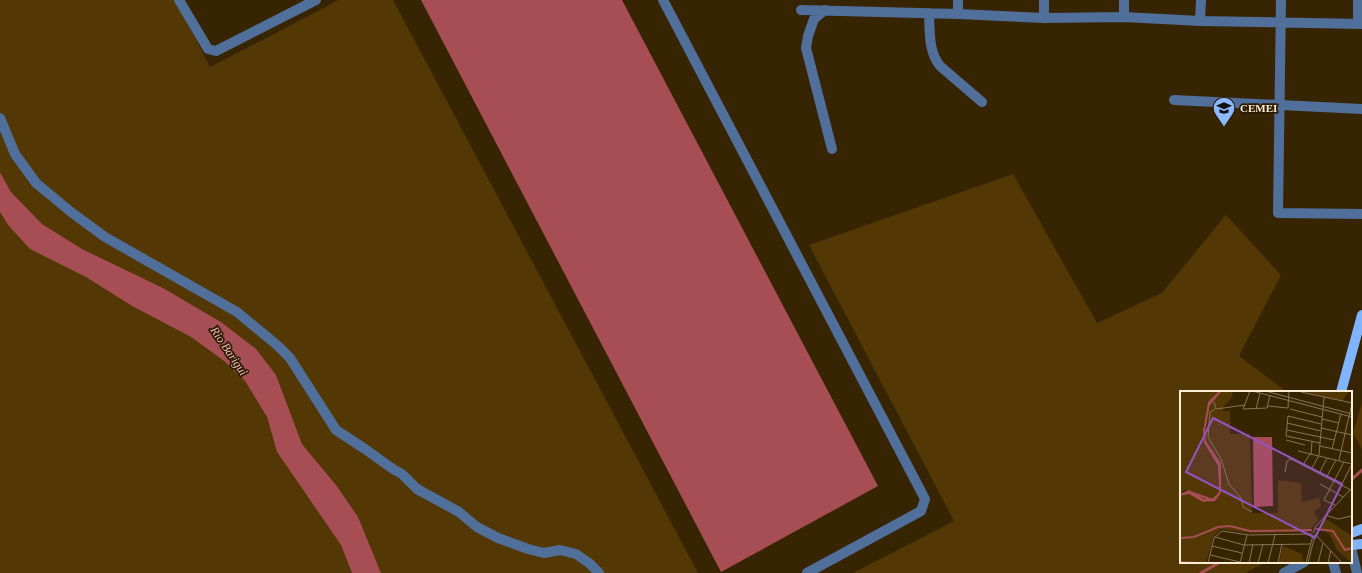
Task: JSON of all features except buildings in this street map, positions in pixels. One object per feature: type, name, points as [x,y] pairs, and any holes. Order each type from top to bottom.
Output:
[{"type":"main road","points":[[1341,391],[1359,339],[1362,315]]},
{"type":"main road","points":[[1352,534],[1362,529]]},
{"type":"main road","points":[[1352,545],[1362,544]]},
{"type":"street","points":[[179,0],[208,49],[216,51],[316,0]]},
{"type":"street","points":[[663,0],[925,499],[921,511],[807,573]]},
{"type":"street","points":[[958,0],[958,14]]},
{"type":"street","points":[[1044,0],[1044,18]]},
{"type":"street","points":[[1124,0],[1124,16]]},
{"type":"street","points":[[1200,21],[1201,0]]},
{"type":"street","points":[[1281,0],[1278,213],[1362,214]]},
{"type":"street","points":[[801,10],[929,13],[1044,18],[1124,16],[1200,21],[1360,24],[1358,0]]},
{"type":"street","points":[[825,10],[814,19],[808,36],[806,48],[832,150]]},
{"type":"street","points":[[929,13],[931,48],[936,60],[940,66],[982,102]]},
{"type":"street","points":[[1174,100],[1362,110]]},
{"type":"street","points":[[0,118],[14,154],[36,183],[105,237],[237,312],[290,358],[336,430],[392,469],[402,474],[416,489],[459,512],[477,527],[498,538],[528,549],[544,553],[560,550],[576,554],[590,563],[599,573]]},
{"type":"street","points":[[1352,550],[1357,573]]},
{"type":"street","points":[[1284,573],[1302,563]]},
{"type":"street","points":[[1333,563],[1336,573]]},
{"type":"shaded area","points":[[0,0],[176,0],[210,67],[339,0],[393,0],[698,573],[381,573],[336,485],[302,444],[276,375],[221,322],[163,288],[82,249],[42,224],[11,192],[0,172]]},
{"type":"shaded area","points":[[1013,174],[1097,323],[1162,293],[1226,215],[1281,275],[1239,356],[1286,391],[1180,391],[1180,563],[1264,563],[1245,573],[853,573],[954,521],[809,245]]},
{"type":"shaded area","points":[[0,212],[8,225],[132,306],[191,337],[224,361],[245,381],[267,417],[277,452],[341,545],[352,573],[0,573]]},
{"type":"shaded area","points":[[1362,402],[1362,449],[1353,433]]},
{"type":"water","points":[[421,0],[622,0],[878,486],[721,572]]},
{"type":"water","name":"Rio Barigui","points":[[0,172],[11,192],[42,224],[82,249],[163,288],[221,322],[256,349],[276,375],[302,444],[336,485],[358,517],[381,573],[352,573],[341,545],[277,452],[267,417],[245,381],[224,361],[191,337],[132,306],[86,277],[30,249],[8,225],[0,212]]},
{"type":"waterway","points":[[1352,479],[1362,470]]},
{"type":"waterway","points":[[1201,573],[1218,563]]},
{"type":"place","name":"CEMEI","points":[[1224,128]]}]
